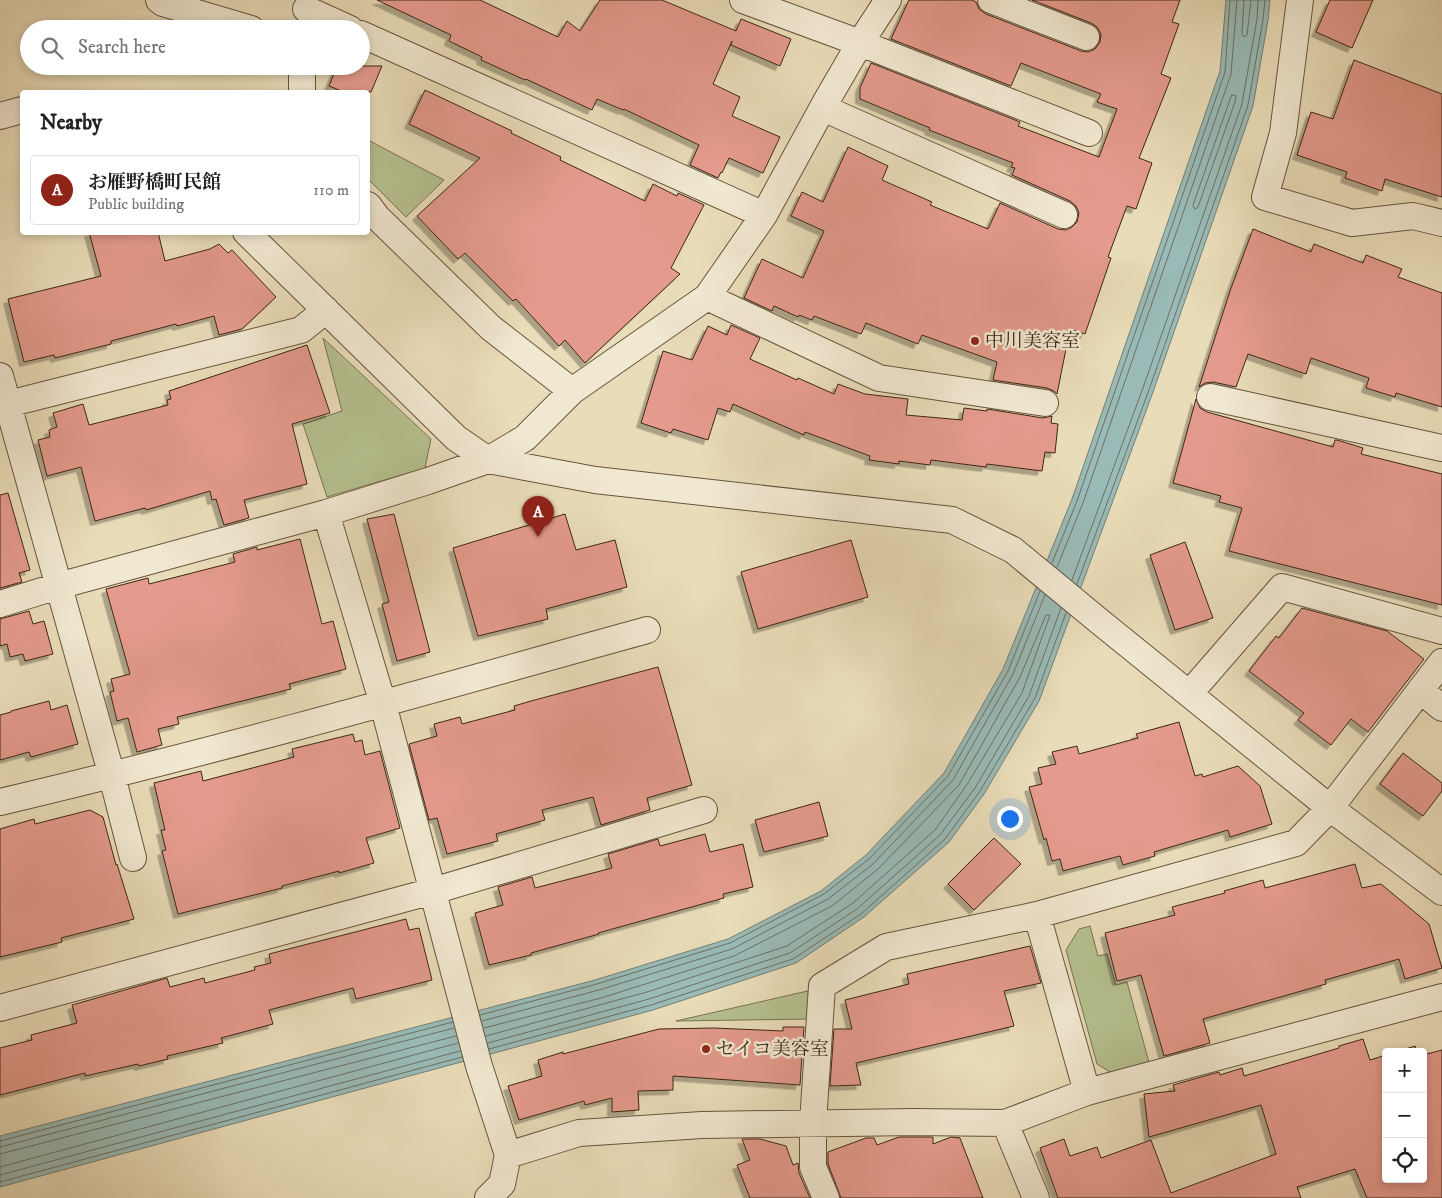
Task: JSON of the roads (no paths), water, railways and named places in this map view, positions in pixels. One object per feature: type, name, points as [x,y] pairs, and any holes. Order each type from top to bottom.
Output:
[{"type":"street","points":[[159,0],[163,3],[221,20]]},
{"type":"street","points":[[743,0],[860,43],[1089,133]]},
{"type":"street","points":[[0,604],[58,586],[326,513],[428,482],[488,460],[525,438],[572,391],[707,297],[764,215],[860,43],[888,0]]},
{"type":"street","points":[[991,0],[1086,37]]},
{"type":"street","points":[[1300,0],[1283,134],[1265,197],[1352,223],[1413,216],[1442,224]]},
{"type":"street","points":[[306,13],[325,20]]},
{"type":"street","points":[[370,38],[764,215]]},
{"type":"street","points":[[302,75],[302,90]]},
{"type":"street","points":[[823,108],[1064,215]]},
{"type":"street","points":[[0,116],[20,111]]},
{"type":"street","points":[[370,208],[377,217],[490,328],[572,391]]},
{"type":"street","points":[[249,235],[456,438],[488,460],[595,480],[952,520],[1013,550],[1330,808],[1442,892]]},
{"type":"street","points":[[707,297],[879,378],[1045,403]]},
{"type":"street","points":[[8,404],[301,330],[326,310]]},
{"type":"street","points":[[0,376],[112,776],[133,858]]},
{"type":"street","points":[[1210,397],[1442,448]]},
{"type":"street","points":[[326,513],[383,704],[433,891],[455,982],[479,1066],[508,1155],[502,1184],[488,1198]]},
{"type":"street","points":[[1189,694],[1282,587],[1442,631]]},
{"type":"street","points":[[0,802],[112,776],[383,704],[647,630]]},
{"type":"street","points":[[826,1198],[813,1167],[813,1123],[822,986],[886,947],[1037,915],[1296,843],[1330,808],[1442,662]]},
{"type":"street","points":[[1420,690],[1442,708]]},
{"type":"street","points":[[0,1008],[433,891],[704,810]]},
{"type":"street","points":[[1037,915],[1087,1092]]},
{"type":"street","points":[[508,1155],[579,1133],[702,1125],[914,1122],[1005,1123],[1087,1092],[1442,997]]},
{"type":"street","points":[[1005,1123],[1036,1198]]},
{"type":"water","points":[[1226,0],[1270,0],[1253,106],[1153,392],[1039,701],[984,794],[949,842],[864,917],[796,963],[653,1010],[0,1187],[0,1136],[595,980],[728,939],[821,891],[866,855],[944,773],[1003,669],[1072,499],[1220,71]]},
{"type":"place","name":"中川美容室","points":[[975,341]]},
{"type":"place","name":"お雁野橋町民館","points":[[538,537]]},
{"type":"place","name":"セイコ美容室","points":[[706,1049]]}]
